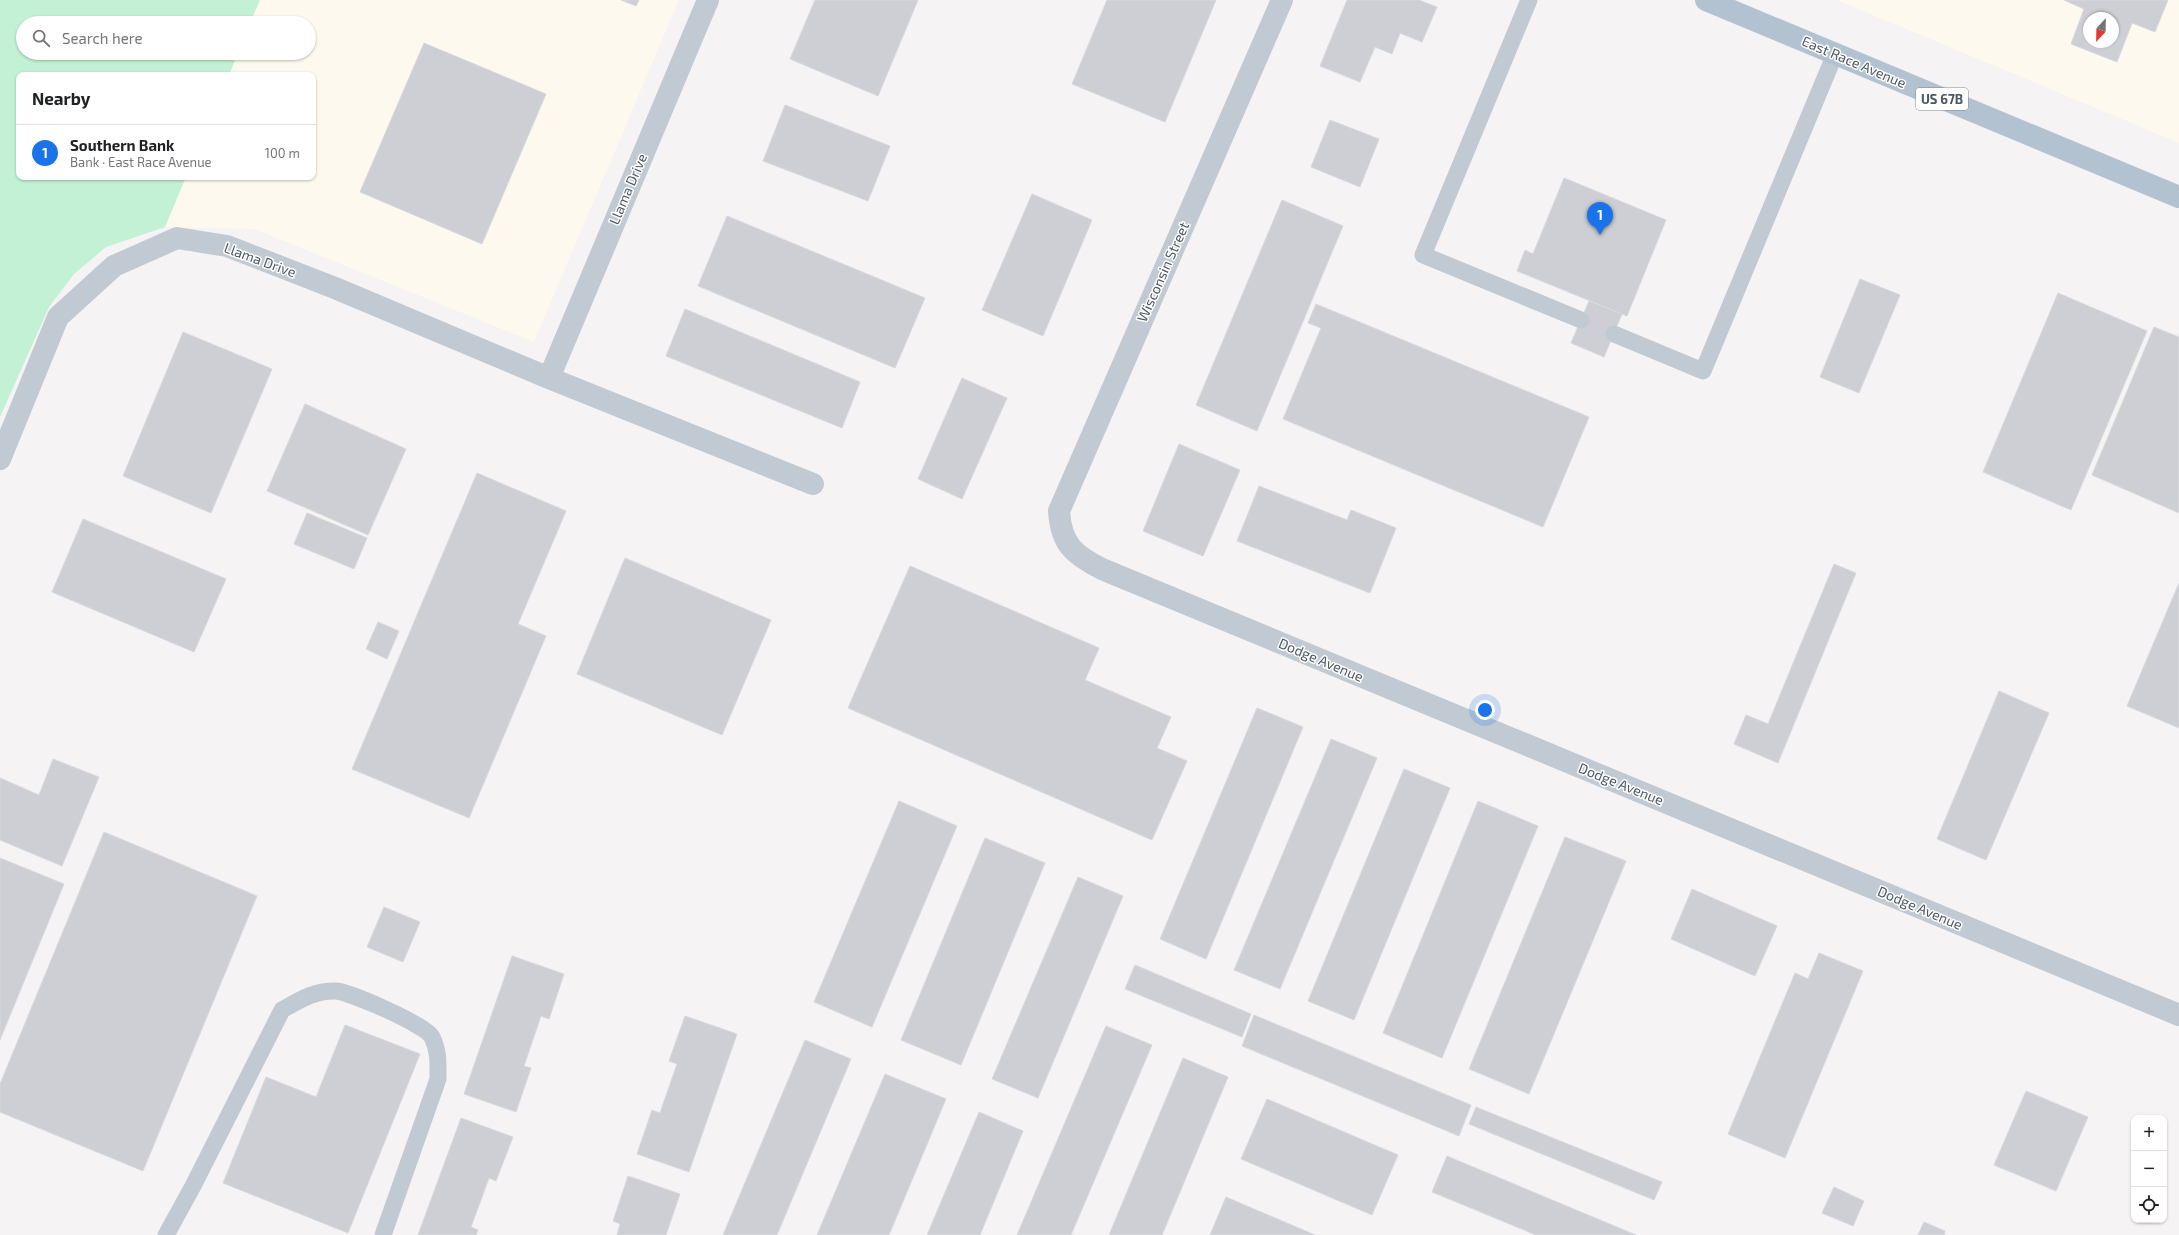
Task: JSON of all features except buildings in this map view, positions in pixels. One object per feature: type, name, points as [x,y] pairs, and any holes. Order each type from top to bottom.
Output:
[{"type":"main road","name":"East Race Avenue","points":[[1706,0],[2179,197]]},
{"type":"street","name":"Llama Drive","points":[[549,378],[708,0]]},
{"type":"street","name":"Wisconsin Street","points":[[1067,545],[1060,528],[1059,511],[1282,0]]},
{"type":"street","name":"Llama Drive","points":[[0,459],[58,317],[114,266],[177,238],[228,246],[335,288],[549,378],[813,484]]},
{"type":"street","name":"Dodge Avenue","points":[[1067,545],[1082,559],[1102,569],[2179,1015]]},
{"type":"lane","points":[[1529,0],[1423,255],[1581,320]]},
{"type":"lane","points":[[1614,334],[1703,371],[1835,54]]},
{"type":"lane","points":[[166,1235],[193,1186],[282,1010],[311,994],[338,991],[412,1021],[432,1035],[439,1055],[438,1079],[384,1235]]},
{"type":"shaded area","points":[[260,0],[679,0],[534,342],[254,229],[165,227],[185,180],[316,180],[316,72],[230,72],[235,60],[316,60],[316,16],[253,16]]},
{"type":"shaded area","points":[[1837,0],[2179,0],[2179,143]]},
{"type":"green space","points":[[0,0],[260,0],[253,16],[16,16],[16,60],[235,60],[230,72],[16,72],[16,180],[185,180],[165,227],[106,247],[74,274],[49,307],[0,417]]},
{"type":"place","name":"Southern Bank","points":[[1600,235]]}]
